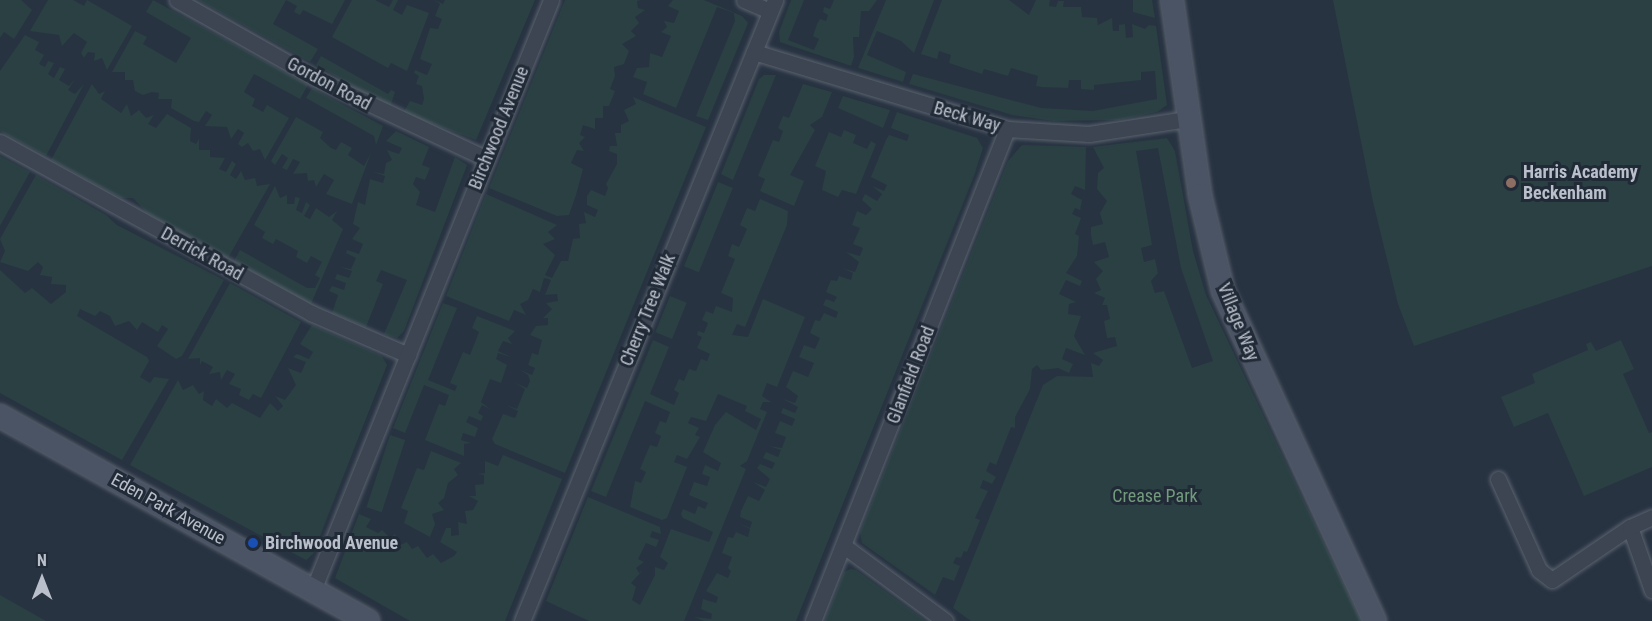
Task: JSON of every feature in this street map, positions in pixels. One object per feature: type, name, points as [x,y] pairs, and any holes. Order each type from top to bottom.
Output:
[{"type":"street","name":"Gordon Road","points":[[177,0],[315,78],[487,159]]},
{"type":"street","name":"Birchwood Avenue","points":[[313,590],[551,0]]},
{"type":"street","points":[[744,0],[773,5]]},
{"type":"street","name":"Village Way","points":[[1172,0],[1187,119],[1223,291],[1375,621]]},
{"type":"street","name":"Cherry Tree Walk","points":[[522,621],[773,5]]},
{"type":"street","name":"Beck Way","points":[[754,52],[1007,129],[1089,134],[1187,119]]},
{"type":"street","name":"Glanfield Road","points":[[813,621],[1007,129]]},
{"type":"street","name":"Derrick Road","points":[[0,142],[311,313],[408,355]]},
{"type":"street","name":"Eden Park Avenue","points":[[0,416],[368,621]]},
{"type":"street","points":[[1498,479],[1539,570],[1552,580],[1630,527],[1652,517]]},
{"type":"street","points":[[1630,527],[1652,590]]},
{"type":"street","points":[[844,546],[945,621]]},
{"type":"green space","points":[[0,0],[21,0],[32,10],[14,39],[4,32],[0,38]]},
{"type":"green space","points":[[48,0],[73,0],[84,6],[87,0],[132,26],[107,70],[102,58],[94,61],[95,53],[88,52],[84,58],[81,53],[87,42],[74,33],[62,46],[59,35],[30,31]]},
{"type":"green space","points":[[153,0],[308,85],[300,99],[254,74],[244,92],[255,99],[252,106],[263,112],[267,105],[289,118],[265,160],[260,149],[253,151],[248,143],[242,147],[238,144],[244,133],[238,129],[231,139],[227,127],[205,126],[212,115],[206,111],[199,122],[194,121],[171,108],[172,99],[158,99],[159,93],[152,92],[143,95],[135,91],[133,80],[125,80],[125,72],[112,72],[135,31],[147,37],[143,44],[176,63],[191,38],[146,12]]},
{"type":"green space","points":[[198,0],[286,0],[273,24],[318,49],[310,62]]},
{"type":"green space","points":[[286,0],[345,0],[332,24],[303,10],[300,15],[294,12],[297,6]]},
{"type":"green space","points":[[352,0],[375,0],[389,7],[393,0],[398,0],[393,10],[402,15],[407,5],[429,13],[407,71],[391,63],[388,68],[332,37]]},
{"type":"green space","points":[[434,0],[443,4],[445,0],[535,0],[476,140],[403,113],[410,101],[422,105],[424,99],[422,86],[416,84],[419,76],[414,73],[415,70],[427,75],[432,64],[420,59],[430,28],[438,29],[442,19],[435,16],[440,4]]},
{"type":"green space","points":[[565,0],[641,0],[637,1],[638,8],[645,10],[635,17],[639,23],[631,31],[636,36],[622,44],[629,51],[624,64],[614,67],[615,76],[610,89],[615,91],[609,106],[603,106],[603,118],[595,118],[595,129],[583,125],[580,135],[585,137],[579,143],[584,151],[577,150],[571,163],[583,169],[576,195],[569,215],[557,216],[489,188]]},
{"type":"green space","points":[[673,0],[704,0],[742,16],[748,23],[708,120],[696,116],[735,21],[734,13],[717,7],[676,108],[643,94],[647,82],[633,77],[637,68],[649,67],[650,53],[662,57],[671,36],[661,32],[667,27],[664,21],[674,23],[679,11],[668,6]]},
{"type":"green space","points":[[791,0],[804,0],[788,40],[814,50],[819,39],[813,36],[817,24],[820,19],[826,21],[828,15],[823,12],[824,7],[830,9],[834,0],[877,0],[869,11],[861,11],[859,37],[853,37],[854,57],[851,66],[780,42],[779,32]]},
{"type":"green space","points":[[886,0],[934,0],[914,53],[901,41],[877,31],[867,55],[906,72],[903,82],[858,68]]},
{"type":"green space","points":[[942,0],[1009,0],[1029,15],[1036,0],[1050,0],[1049,6],[1056,7],[1058,1],[1064,1],[1063,7],[1081,7],[1082,17],[1097,18],[1098,25],[1112,18],[1113,31],[1119,31],[1119,25],[1125,24],[1126,38],[1133,37],[1132,24],[1145,29],[1149,25],[1156,26],[1167,105],[1157,112],[1119,120],[1053,121],[1012,115],[909,84],[913,74],[1041,108],[1093,111],[1157,99],[1155,71],[1141,72],[1141,80],[1094,85],[1094,90],[1081,89],[1081,80],[1069,80],[1068,88],[1042,87],[1036,86],[1038,76],[1011,68],[1008,76],[984,69],[982,74],[949,63],[951,55],[939,51],[937,59],[921,54]]},
{"type":"green space","points":[[1133,0],[1152,0],[1155,18],[1133,12]]},
{"type":"green space","name":"Harris Academy Beckenham","points":[[1333,0],[1652,0],[1652,266],[1414,346],[1398,304],[1373,202]]},
{"type":"green space","points":[[25,35],[39,42],[35,50],[44,55],[39,64],[45,67],[48,61],[54,63],[48,74],[54,78],[60,67],[65,69],[59,80],[69,86],[75,79],[68,90],[75,94],[84,84],[46,156],[0,131],[0,71]]},
{"type":"green space","points":[[321,56],[388,94],[391,90],[395,92],[390,107],[316,65]]},
{"type":"green space","points":[[764,75],[776,75],[733,180],[721,174],[759,79]]},
{"type":"green space","points":[[92,84],[99,94],[105,91],[101,99],[121,113],[127,104],[131,116],[139,110],[146,118],[154,115],[148,124],[156,128],[167,114],[191,128],[190,141],[196,144],[199,139],[199,150],[210,150],[210,157],[225,158],[219,169],[226,172],[232,161],[236,164],[230,175],[236,179],[241,171],[245,180],[255,178],[257,186],[270,184],[228,258],[147,213],[133,198],[121,198],[51,160]]},
{"type":"green space","points":[[803,84],[832,92],[822,117],[810,125],[815,130],[790,175],[804,181],[794,206],[760,191],[765,179],[758,176],[773,140],[779,142],[783,131],[778,128],[783,116],[789,118]]},
{"type":"green space","points":[[312,88],[383,126],[376,145],[374,136],[306,98]]},
{"type":"green space","points":[[843,96],[890,110],[883,128],[838,108]]},
{"type":"green space","points":[[633,97],[706,127],[565,473],[495,444],[492,439],[503,414],[515,418],[518,411],[506,405],[517,409],[525,389],[515,383],[527,388],[530,381],[528,375],[520,370],[532,375],[535,368],[528,365],[532,353],[538,355],[542,340],[530,335],[536,326],[548,325],[548,318],[543,318],[552,309],[546,303],[558,301],[557,294],[545,295],[551,280],[544,278],[540,292],[533,289],[528,300],[520,304],[526,315],[514,310],[509,321],[446,296],[486,194],[557,225],[548,232],[555,239],[543,244],[555,255],[545,275],[552,278],[561,261],[568,261],[573,239],[580,238],[579,224],[586,223],[584,212],[595,217],[598,210],[587,205],[587,196],[591,190],[605,196],[608,188],[606,184],[617,164],[617,154],[609,151],[610,146],[617,146],[615,133],[621,133],[621,125],[629,121],[624,110],[636,104]]},
{"type":"green space","points":[[897,112],[977,138],[983,148],[974,176],[796,621],[704,621],[694,617],[711,619],[712,614],[701,609],[703,599],[716,603],[718,597],[706,591],[717,573],[728,578],[731,571],[728,568],[732,557],[722,553],[728,537],[733,538],[736,532],[748,537],[750,529],[738,523],[750,528],[752,522],[740,517],[741,511],[748,496],[759,501],[765,490],[753,482],[766,487],[770,479],[757,468],[760,464],[772,469],[775,463],[763,458],[766,452],[778,457],[781,450],[769,446],[782,448],[786,437],[775,433],[780,421],[792,426],[795,419],[781,413],[783,408],[795,413],[798,407],[783,399],[795,403],[798,396],[786,387],[793,371],[808,377],[814,363],[799,357],[804,345],[815,349],[820,338],[810,333],[815,320],[820,321],[824,313],[836,318],[838,312],[823,305],[826,299],[834,302],[837,297],[826,292],[831,280],[837,281],[839,276],[851,280],[853,273],[842,268],[855,272],[859,262],[846,252],[860,256],[863,248],[853,244],[860,228],[852,225],[857,211],[866,215],[872,209],[862,200],[865,194],[877,201],[882,194],[872,186],[884,191],[887,185],[871,177],[886,140],[889,135],[907,141],[909,135],[891,128]]},
{"type":"green space","points":[[296,117],[323,132],[320,138],[331,148],[336,150],[341,142],[352,148],[348,155],[364,166],[371,153],[352,204],[326,194],[334,180],[324,174],[316,187],[314,180],[308,181],[307,173],[293,174],[300,162],[293,159],[287,170],[282,168],[288,158],[282,154],[275,165],[271,161]]},
{"type":"green space","points":[[844,130],[856,135],[853,143],[867,149],[871,141],[876,144],[856,194],[842,190],[838,197],[822,190],[826,171],[815,166],[829,132],[841,137]]},
{"type":"green space","points":[[396,131],[429,147],[422,165],[430,168],[425,180],[416,177],[413,184],[420,192],[416,205],[435,212],[455,157],[467,165],[404,331],[397,338],[384,334],[407,280],[381,270],[376,281],[383,284],[366,327],[332,313],[338,295],[329,291],[332,286],[344,290],[346,283],[335,279],[337,274],[349,278],[352,271],[340,267],[351,269],[356,258],[346,253],[347,250],[359,254],[363,244],[352,239],[360,228],[353,224],[358,202],[365,205],[370,179],[383,183],[385,176],[373,172],[384,174],[386,163],[392,160],[387,150],[399,154],[402,148],[386,141]]},
{"type":"green space","name":"Crease Park","points":[[1167,138],[1175,151],[1193,251],[1206,295],[1361,621],[971,621],[953,608],[1043,385],[1057,376],[1093,377],[1091,363],[1099,366],[1103,360],[1093,353],[1117,346],[1115,337],[1107,338],[1104,321],[1110,319],[1107,305],[1102,305],[1105,298],[1094,293],[1101,290],[1096,279],[1103,271],[1094,262],[1109,257],[1105,242],[1093,245],[1091,235],[1091,227],[1103,224],[1100,213],[1107,201],[1097,189],[1098,173],[1104,168],[1093,147]],"holes":[[[1158,148],[1181,268],[1213,361],[1192,368],[1164,291],[1155,293],[1151,281],[1158,273],[1155,259],[1144,262],[1141,248],[1152,245],[1136,151]]]},
{"type":"green space","points":[[1022,145],[1086,147],[1085,190],[1075,186],[1071,194],[1082,200],[1080,210],[1075,208],[1072,214],[1081,218],[1075,234],[1079,236],[1077,256],[1066,273],[1082,281],[1080,286],[1066,280],[1059,294],[1076,302],[1069,304],[1068,314],[1081,316],[1074,336],[1085,355],[1066,348],[1062,359],[1073,364],[1069,373],[1058,368],[1041,370],[1037,365],[1032,369],[1030,389],[1015,417],[1015,428],[1011,427],[996,465],[990,462],[986,471],[996,477],[992,484],[983,480],[980,488],[988,491],[975,518],[980,520],[967,552],[964,551],[961,558],[956,557],[953,563],[960,566],[954,581],[943,577],[935,595],[862,543],[860,532],[1008,161]]},
{"type":"green space","points":[[0,156],[30,172],[0,226]]},
{"type":"green space","points":[[36,175],[106,215],[117,225],[224,280],[182,356],[176,359],[157,346],[168,329],[162,325],[158,332],[142,322],[137,330],[129,321],[115,326],[110,316],[100,311],[95,316],[80,309],[77,316],[147,357],[149,361],[140,377],[150,383],[154,377],[169,379],[122,460],[0,393],[0,270],[25,293],[32,288],[51,304],[66,292],[66,285],[51,284],[52,277],[40,275],[43,267],[38,262],[28,271],[0,262],[5,251],[0,239]]},
{"type":"green space","points":[[718,182],[733,188],[699,272],[684,266]]},
{"type":"green space","points":[[275,186],[280,198],[287,195],[287,204],[294,204],[295,197],[300,198],[296,210],[302,213],[306,202],[310,205],[304,216],[310,219],[316,208],[329,217],[337,211],[332,220],[343,229],[311,304],[234,261],[240,250],[307,288],[315,288],[320,278],[315,275],[322,262],[311,256],[307,263],[296,257],[298,251],[276,239],[273,244],[262,238],[265,232],[254,225]]},
{"type":"green space","points":[[760,199],[788,211],[787,225],[745,327],[737,324],[732,335],[748,337],[763,299],[805,317],[777,387],[767,383],[762,396],[771,402],[763,402],[760,409],[767,412],[747,461],[740,466],[746,469],[684,621],[589,621],[546,601],[588,497],[660,527],[661,534],[652,531],[650,537],[659,540],[656,547],[646,543],[638,559],[644,562],[636,568],[639,573],[643,570],[631,583],[636,587],[632,600],[640,605],[655,575],[655,567],[664,570],[668,563],[660,557],[671,529],[709,542],[713,532],[683,518],[681,514],[683,509],[695,514],[698,506],[705,509],[708,503],[689,495],[694,482],[707,486],[710,477],[702,474],[705,465],[718,471],[721,463],[703,452],[715,425],[726,412],[756,430],[761,419],[745,411],[747,406],[718,394],[706,421],[691,417],[688,423],[699,428],[695,435],[700,437],[687,459],[677,455],[674,462],[687,467],[667,518],[662,520],[630,507],[635,481],[641,483],[646,472],[640,469],[650,445],[657,447],[661,436],[655,433],[660,421],[666,423],[670,412],[645,401],[606,497],[591,491],[653,340],[669,347],[650,394],[674,405],[679,393],[674,390],[679,379],[684,381],[689,369],[696,371],[701,359],[707,361],[710,354],[697,348],[702,337],[697,335],[698,331],[704,333],[708,323],[702,320],[706,311],[713,314],[716,306],[732,312],[733,298],[721,293],[735,259],[728,256],[732,244],[739,247],[747,229],[740,225],[747,208],[755,211]]},
{"type":"green space","points":[[230,283],[301,322],[261,398],[253,394],[249,400],[239,395],[241,389],[229,384],[235,374],[227,370],[221,380],[220,372],[209,374],[213,367],[202,361],[200,365],[200,358],[188,359]]},
{"type":"green space","points":[[670,296],[687,303],[672,339],[655,332]]},
{"type":"green space","points":[[443,303],[457,308],[428,380],[455,391],[457,386],[450,383],[463,352],[470,355],[479,332],[472,328],[477,316],[515,331],[508,338],[512,344],[503,341],[498,351],[511,357],[498,353],[496,359],[507,365],[501,383],[490,379],[481,402],[490,409],[482,405],[478,413],[483,416],[481,421],[469,416],[466,422],[478,428],[475,437],[463,433],[461,440],[471,443],[464,444],[464,456],[425,440],[439,404],[445,406],[449,395],[424,385],[405,433],[393,428]]},
{"type":"green space","points":[[312,325],[382,356],[387,365],[313,554],[306,560],[130,465],[178,380],[183,390],[193,385],[199,394],[204,391],[203,400],[212,406],[216,399],[227,408],[232,403],[260,418],[270,403],[278,411],[283,406],[275,396],[285,400],[296,385],[288,368],[301,373],[306,362],[293,357],[297,354],[309,359],[313,352],[300,344]]},
{"type":"green space","points":[[1621,340],[1634,369],[1623,374],[1649,433],[1652,432],[1652,467],[1584,496],[1548,413],[1514,427],[1501,397],[1535,383],[1532,374],[1588,350],[1586,344],[1591,342],[1596,351]]},
{"type":"green space","points":[[390,435],[405,440],[382,512],[367,507]]},
{"type":"green space","points":[[431,451],[461,463],[454,469],[458,475],[448,483],[444,498],[438,503],[444,510],[432,514],[435,524],[430,537],[404,523],[408,511],[401,508],[417,468],[424,470]]},
{"type":"green space","points":[[503,455],[562,479],[505,621],[410,621],[335,578],[359,514],[371,519],[366,527],[378,533],[382,530],[390,538],[395,534],[400,545],[407,542],[412,549],[418,546],[427,558],[433,554],[441,563],[454,556],[457,552],[440,542],[446,528],[451,528],[451,536],[459,535],[458,522],[467,524],[465,511],[473,510],[478,501],[469,496],[476,496],[475,485],[484,484],[484,475],[478,474],[485,473],[485,461],[498,466]]},
{"type":"green space","points":[[851,569],[856,570],[926,621],[825,621],[844,572]]},
{"type":"green space","points":[[0,595],[46,621],[0,621]]},
{"type":"place","name":"Harris Academy Beckenham","points":[[1511,183]]},
{"type":"place","name":"Birchwood Avenue","points":[[253,543]]}]
